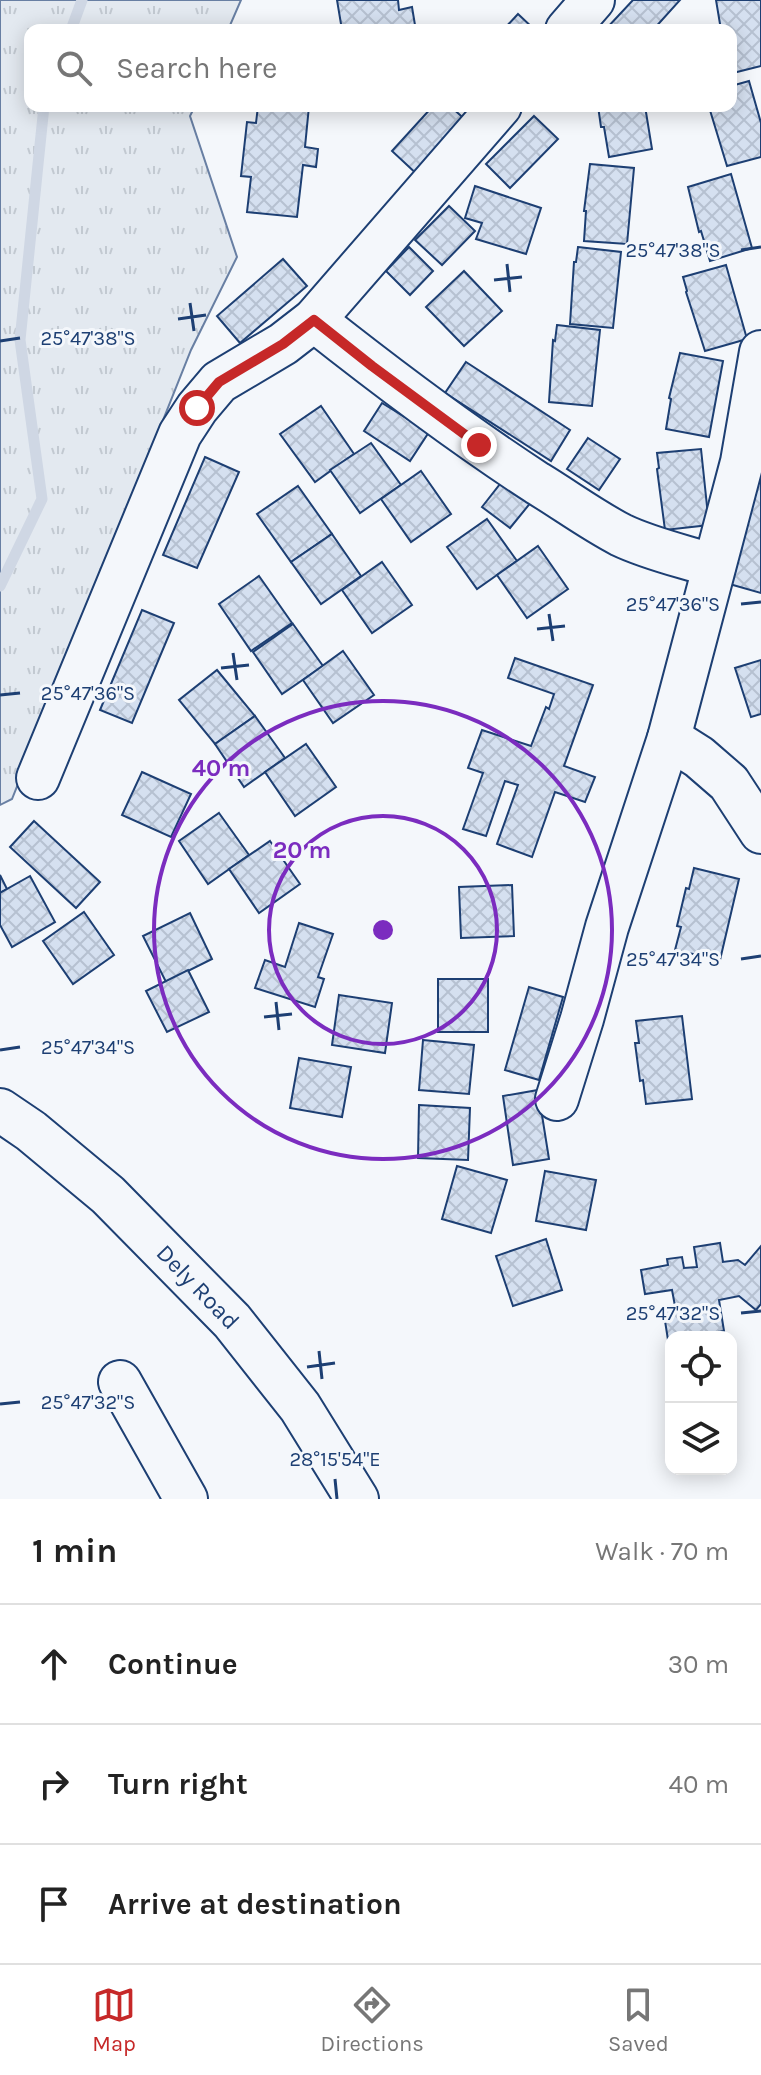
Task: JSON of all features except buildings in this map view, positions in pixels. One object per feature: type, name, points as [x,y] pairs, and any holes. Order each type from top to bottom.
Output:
[{"type":"street","points":[[572,24],[593,0]]},
{"type":"street","points":[[38,778],[180,434],[197,408],[219,382],[283,344],[314,320],[495,112]]},
{"type":"street","points":[[314,320],[479,445],[590,517],[621,535],[714,566]]},
{"type":"street","points":[[557,1099],[607,927],[669,738],[742,462],[761,352]]},
{"type":"street","points":[[669,738],[699,757],[729,783],[761,832]]},
{"type":"street","name":"Dely Road","points":[[0,1110],[31,1131],[108,1195],[232,1321],[300,1407],[357,1499]]},
{"type":"street","points":[[120,1382],[186,1499]]},
{"type":"green space","points":[[0,0],[241,0],[231,24],[24,24],[24,112],[192,112],[190,116],[237,257],[191,350],[12,799],[0,805]]},
{"type":"waterway","points":[[73,24],[82,0]]},
{"type":"waterway","points":[[0,586],[42,499],[20,340],[43,112]]},
{"type":"route","points":[[197,408],[219,382],[283,344],[314,320],[479,445]]}]
